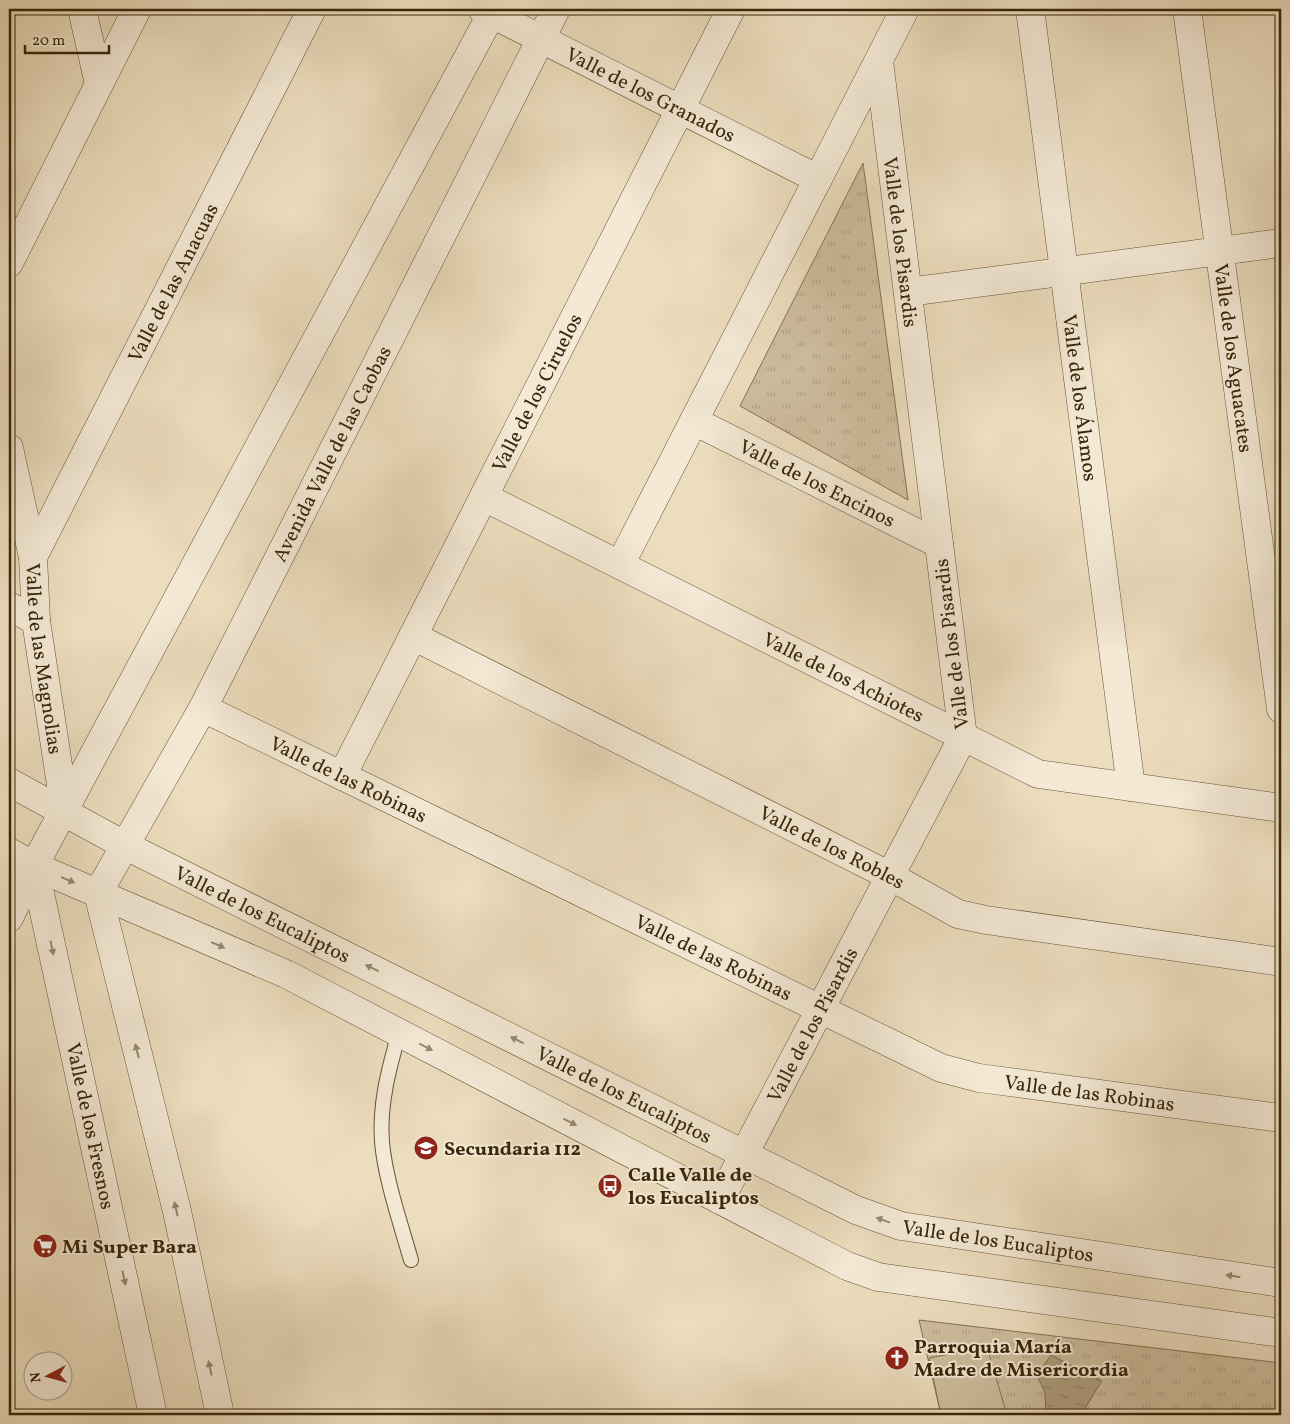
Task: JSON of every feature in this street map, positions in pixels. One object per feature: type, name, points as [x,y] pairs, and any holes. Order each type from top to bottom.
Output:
[{"type":"street","points":[[82,9],[99,84]]},
{"type":"street","points":[[9,263],[137,9]]},
{"type":"street","name":"Valle de las Anacuas","points":[[33,557],[312,9]]},
{"type":"street","name":"Avenida Valle de las Caobas","points":[[98,893],[203,708],[556,9]]},
{"type":"street","name":"Valle de los Ciruelos","points":[[342,776],[732,9]]},
{"type":"street","points":[[620,565],[905,9]]},
{"type":"street","name":"Valle de los Álamos","points":[[1030,9],[1131,787]]},
{"type":"street","name":"Valle de los Aguacates","points":[[1187,9],[1281,709]]},
{"type":"street","points":[[9,918],[34,866],[65,811],[489,10]]},
{"type":"street","name":"Valle de los Granados","points":[[489,10],[680,110],[818,179]]},
{"type":"street","name":"Valle de los Pisardis","points":[[720,1200],[963,737],[879,61]]},
{"type":"street","points":[[908,292],[1281,243]]},
{"type":"street","name":"Valle de los Encinos","points":[[694,420],[939,544]]},
{"type":"street","name":"Valle de las Magnolias","points":[[9,448],[33,557],[36,621],[65,811]]},
{"type":"street","name":"Valle de los Achiotes","points":[[484,497],[1038,774],[1281,808]]},
{"type":"street","points":[[9,606],[36,621]]},
{"type":"street","name":"Valle de los Robles","points":[[413,636],[890,876],[958,914],[986,920],[1281,962]]},
{"type":"street","name":"Valle de las Robinas","points":[[203,708],[941,1068],[978,1078],[1281,1118]]},
{"type":"street","name":"Valle de los Eucaliptos","points":[[9,782],[126,846],[856,1210],[901,1226],[1281,1283]]},
{"type":"street","points":[[9,852],[34,866],[286,974],[847,1266],[878,1277],[1281,1334]]},
{"type":"street","name":"Valle de los Fresnos","points":[[34,866],[153,1415]]},
{"type":"street","points":[[98,893],[177,1211],[220,1415]]},
{"type":"lane","points":[[399,1033],[385,1081],[382,1142],[395,1206],[411,1260]]},
{"type":"green space","points":[[863,163],[908,500],[740,406]]},
{"type":"green space","points":[[919,1320],[1281,1363],[1281,1415],[941,1415]]},
{"type":"green space","points":[[987,1347],[1007,1415],[941,1415],[929,1358]]},
{"type":"water","points":[[1051,1355],[1102,1381],[1081,1415],[1046,1415],[1045,1393],[1037,1375]]},
{"type":"place","name":"Secundaria 112","points":[[426,1148]]},
{"type":"place","name":"Calle Valle de los Eucaliptos","points":[[610,1186]]},
{"type":"place","name":"Mi Super Bara","points":[[45,1246]]},
{"type":"place","name":"Parroquia María Madre de Misericordia","points":[[897,1358]]}]
